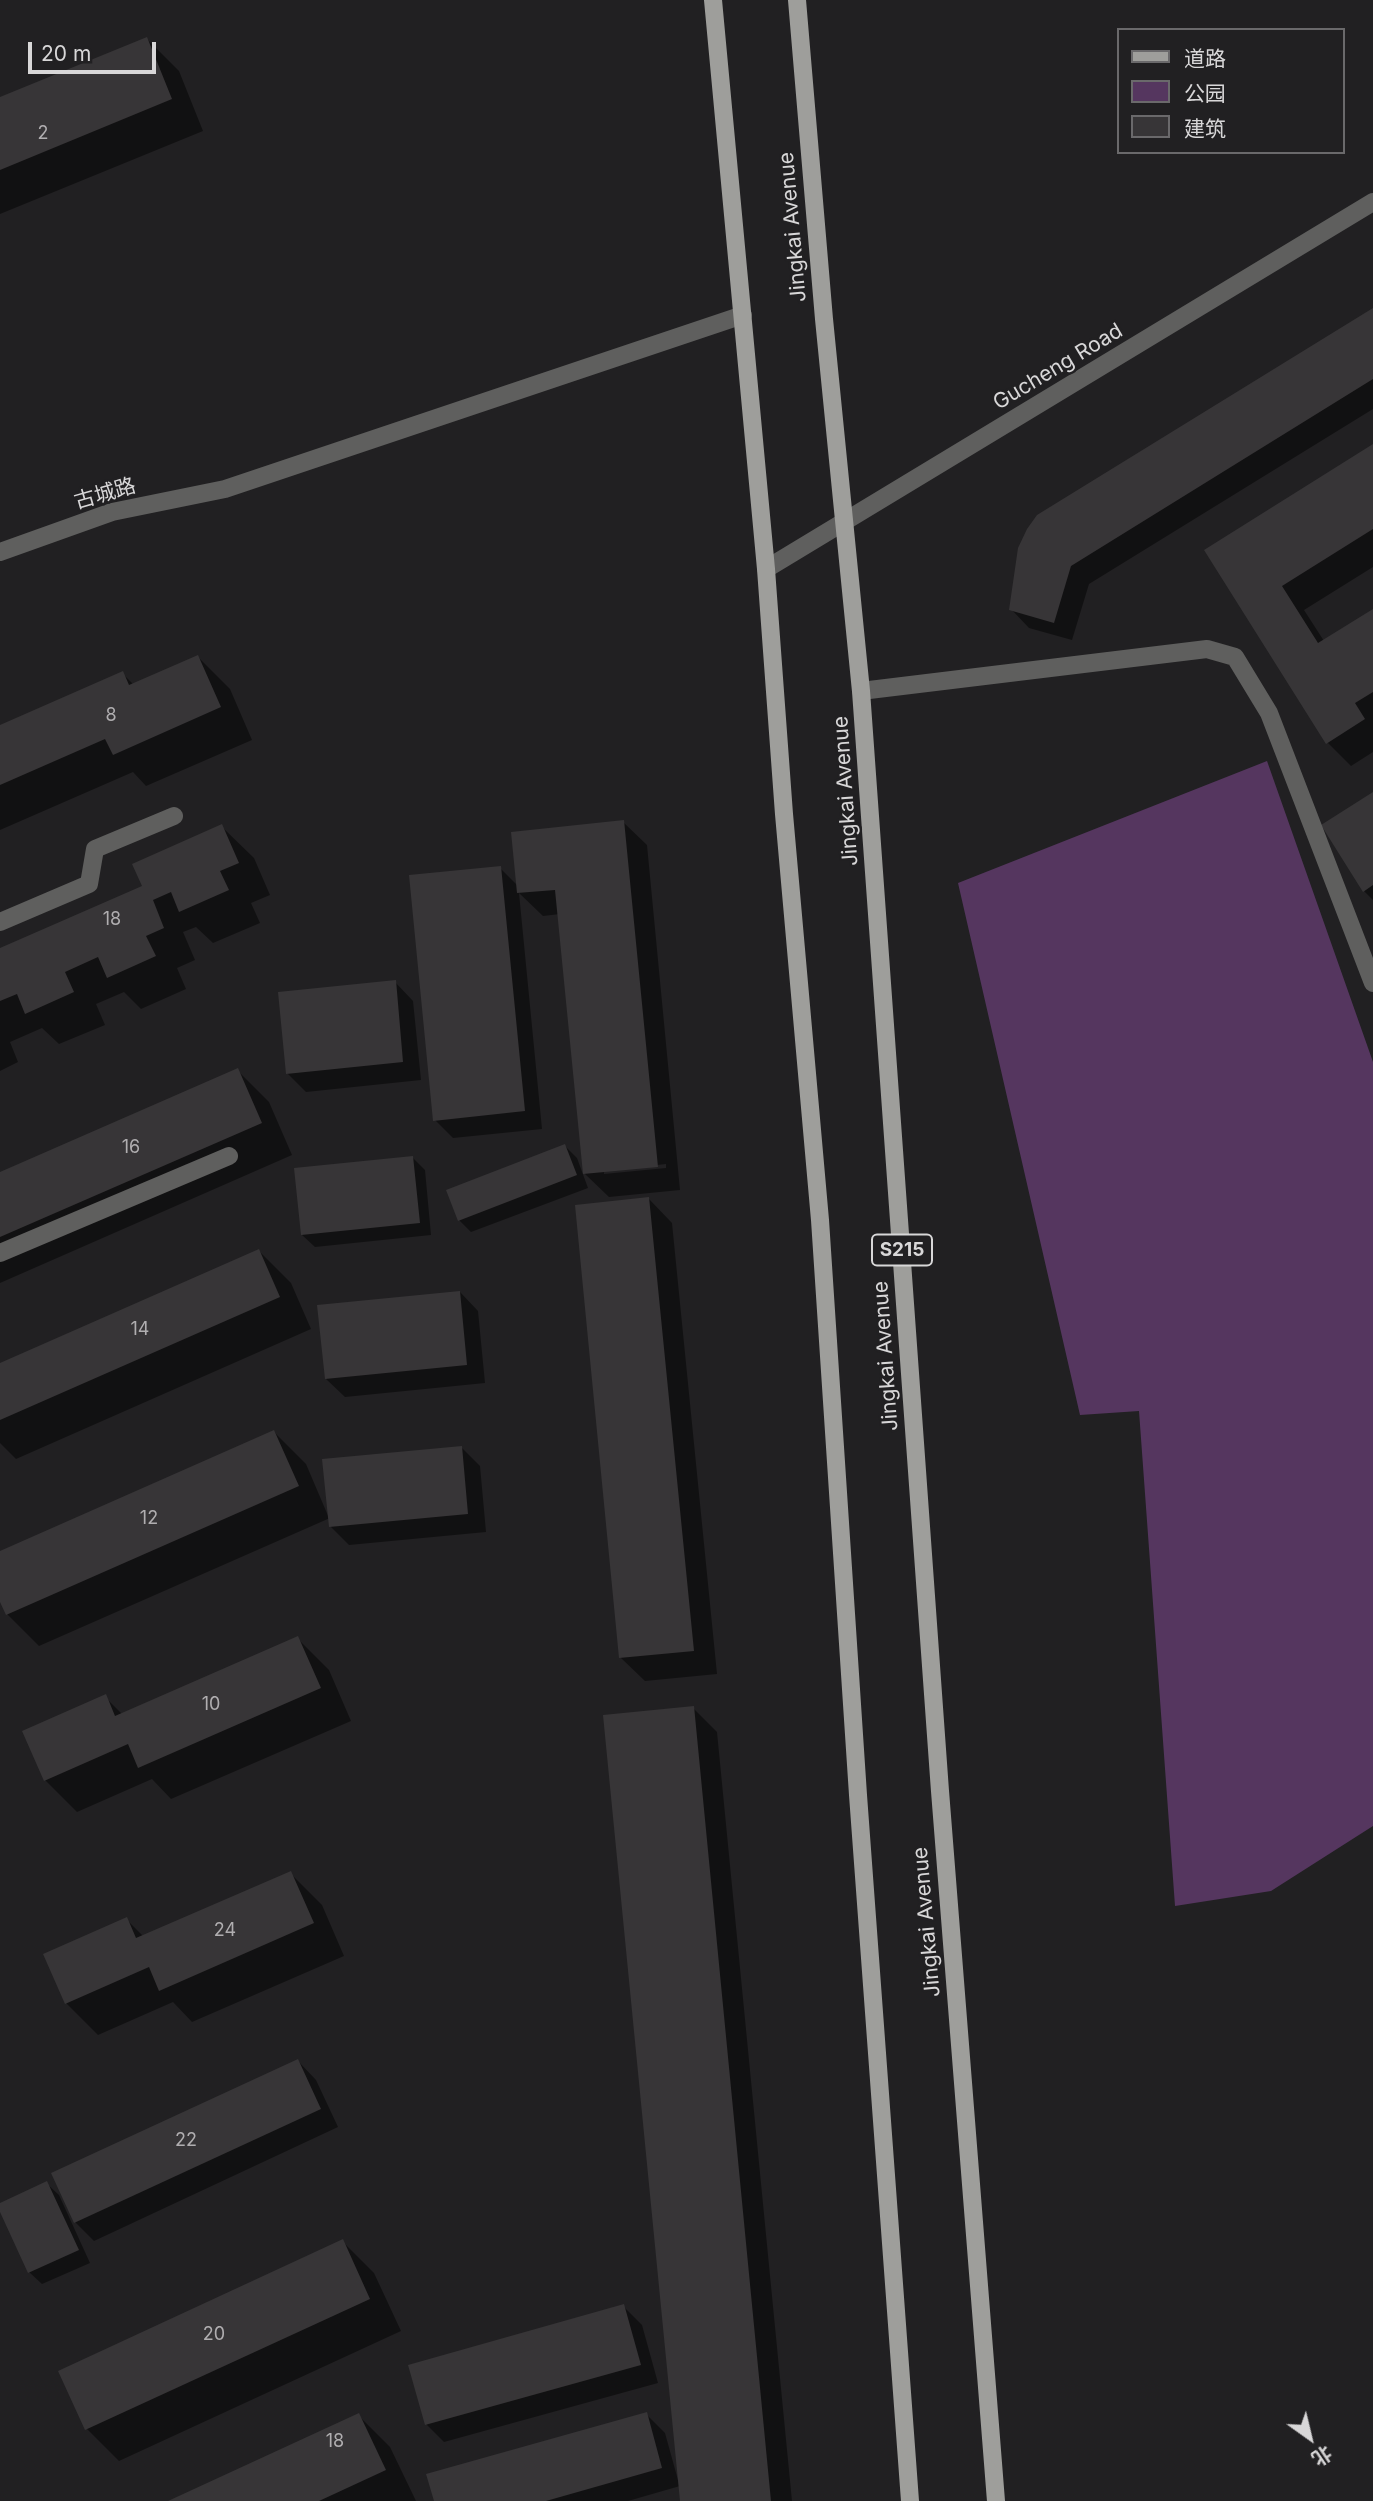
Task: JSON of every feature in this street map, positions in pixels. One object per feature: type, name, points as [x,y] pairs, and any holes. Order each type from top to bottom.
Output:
[{"type":"main road","points":[[713,0],[766,569],[785,827],[820,1220],[859,1809],[910,2501]]},
{"type":"main road","name":"Jingkai Avenue","points":[[797,0],[861,691],[940,1791],[996,2501]]},
{"type":"street","name":"Gucheng Road","points":[[766,569],[1373,202]]},
{"type":"street","name":"古城路","points":[[0,552],[112,512],[225,489],[743,315]]},
{"type":"street","points":[[861,691],[1207,649],[1235,657],[1269,712],[1373,983]]},
{"type":"street","points":[[0,922],[89,884],[95,849],[174,816]]},
{"type":"street","points":[[0,1253],[229,1156]]},
{"type":"green space","points":[[1267,761],[1373,1062],[1373,1826],[1271,1891],[1175,1906],[1139,1411],[1080,1415],[958,883]]},
{"type":"building","points":[[147,37],[172,99],[0,170],[0,97]]},
{"type":"building","points":[[1373,308],[1373,379],[1071,566],[1054,623],[1009,610],[1018,548],[1037,515]]},
{"type":"building","points":[[1373,444],[1373,529],[1282,586],[1318,643],[1373,609],[1373,692],[1355,703],[1365,719],[1326,744],[1204,550]]},
{"type":"building","points":[[198,655],[221,707],[113,755],[105,739],[0,785],[0,725],[123,671],[129,685]]},
{"type":"building","points":[[1373,792],[1373,885],[1363,892],[1321,825]]},
{"type":"building","points":[[624,820],[658,1167],[583,1174],[555,890],[517,893],[511,832]]},
{"type":"building","points":[[222,824],[239,863],[220,871],[229,890],[179,912],[171,892],[153,900],[164,928],[146,936],[156,956],[107,978],[98,957],[65,972],[74,992],[25,1014],[17,994],[0,1001],[0,948],[142,886],[132,864]]},
{"type":"building","points":[[501,866],[525,1111],[433,1121],[409,875]]},
{"type":"building","points":[[396,980],[403,1062],[286,1074],[278,992]]},
{"type":"building","points":[[238,1068],[262,1123],[0,1237],[0,1172]]},
{"type":"building","points":[[565,1144],[577,1175],[458,1221],[446,1190]]},
{"type":"building","points":[[413,1156],[420,1223],[301,1235],[294,1168]]},
{"type":"building","points":[[649,1197],[694,1651],[619,1658],[575,1205]]},
{"type":"building","points":[[259,1249],[280,1297],[0,1420],[0,1363]]},
{"type":"building","points":[[460,1291],[467,1365],[325,1379],[317,1305]]},
{"type":"building","points":[[274,1430],[299,1486],[6,1615],[0,1602],[0,1551]]},
{"type":"building","points":[[462,1446],[468,1514],[329,1527],[322,1459]]},
{"type":"building","points":[[298,1636],[321,1688],[138,1768],[128,1744],[44,1781],[22,1731],[106,1694],[115,1716]]},
{"type":"building","points":[[694,1706],[771,2501],[680,2501],[603,1715]]},
{"type":"building","points":[[291,1871],[314,1923],[159,1991],[149,1967],[65,2004],[43,1954],[127,1917],[136,1938]]},
{"type":"building","points":[[298,2059],[321,2109],[74,2223],[51,2173]]},
{"type":"building","points":[[47,2181],[79,2250],[28,2273],[0,2212],[0,2203]]},
{"type":"building","points":[[343,2239],[370,2299],[85,2430],[58,2371]]},
{"type":"building","points":[[624,2304],[641,2365],[425,2425],[408,2365]]},
{"type":"building","points":[[647,2412],[662,2468],[546,2501],[434,2501],[426,2474]]},
{"type":"building","points":[[359,2413],[386,2470],[319,2501],[168,2501]]}]
